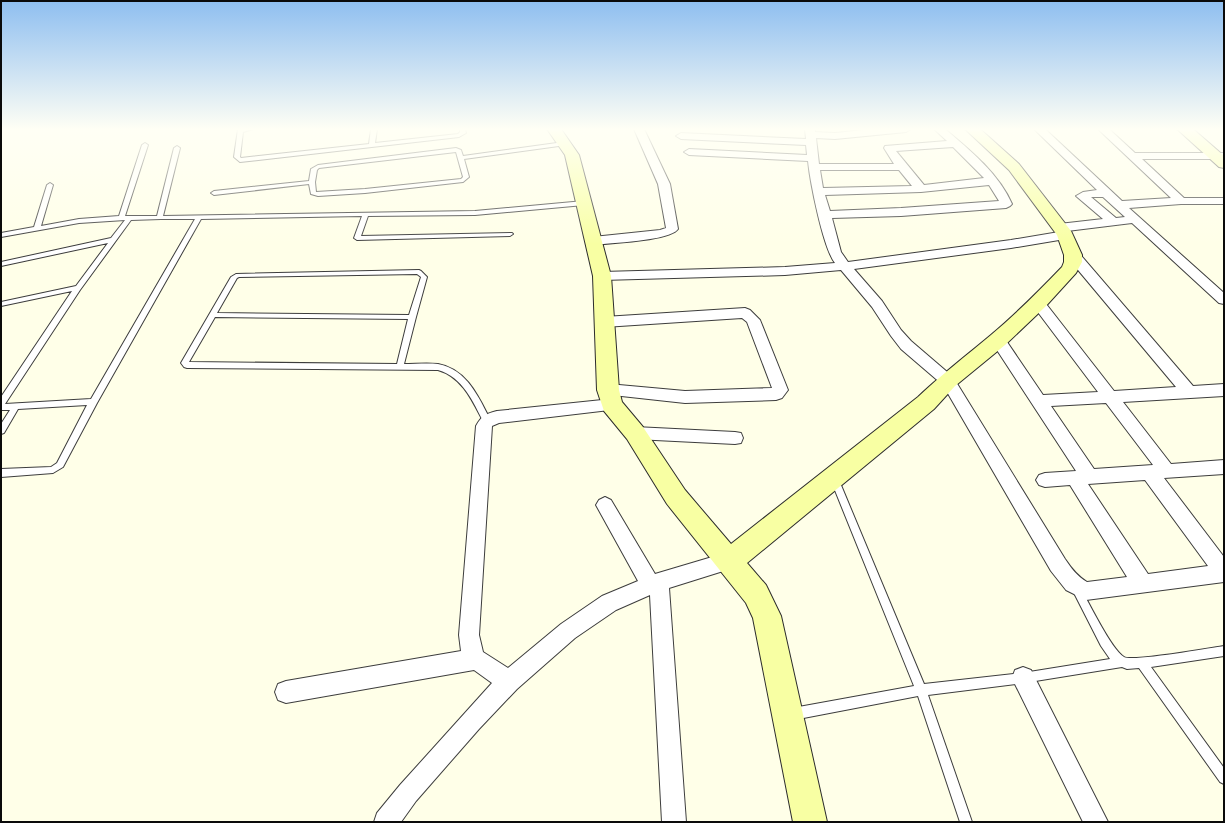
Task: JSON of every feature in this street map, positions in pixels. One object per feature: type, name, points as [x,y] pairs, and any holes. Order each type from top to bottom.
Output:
[{"type":"street","points":[[575,167],[602,276],[610,397],[676,497],[756,594],[767,616],[810,822]]},
{"type":"street","points":[[593,241],[660,234],[668,232],[672,229],[664,184],[657,167]]},
{"type":"street","points":[[813,167],[818,192],[835,252],[844,266],[878,304],[896,333],[906,345],[948,381],[1058,565],[1075,587],[1086,591],[1224,573],[1110,396],[1038,303]]},
{"type":"street","points":[[902,167],[921,189]]},
{"type":"street","points":[[825,215],[901,212],[1006,204],[991,181],[980,167]]},
{"type":"street","points":[[1014,167],[1062,232],[1074,255],[1189,392]]},
{"type":"street","points":[[1079,167],[1224,300]]},
{"type":"street","points":[[1145,167],[1181,200]]},
{"type":"street","points":[[818,192],[921,189],[991,181]]},
{"type":"street","points":[[1106,193],[1087,194],[1082,196],[1113,221]]},
{"type":"street","points":[[1119,205],[1181,200],[1224,201]]},
{"type":"street","points":[[602,276],[785,271],[844,266],[1011,244],[1113,221],[1134,218]]},
{"type":"street","points":[[386,822],[408,793],[509,681],[568,632],[609,603],[655,584],[729,561],[926,403],[948,381],[998,340],[1038,303],[1070,269],[1074,255]]},
{"type":"street","points":[[509,681],[476,660],[471,650],[469,635],[484,426],[487,421],[497,417],[610,397],[666,396],[698,398],[776,394],[780,390],[753,320],[744,313],[604,322]]},
{"type":"street","points":[[998,340],[1039,401],[1143,584]]},
{"type":"street","points":[[1039,401],[1224,390]]},
{"type":"street","points":[[635,433],[735,438]]},
{"type":"street","points":[[1045,480],[1224,467]]},
{"type":"street","points":[[605,505],[655,584],[674,822]]},
{"type":"street","points":[[286,692],[476,660]]},
{"type":"street","points":[[1023,678],[1096,822]]},
{"type":"lane","points":[[121,218],[138,167]]},
{"type":"lane","points":[[159,218],[172,167]]},
{"type":"lane","points":[[317,167],[314,169],[312,182],[313,192],[318,194],[364,191],[462,180],[466,177],[463,167]]},
{"type":"lane","points":[[214,193],[312,182]]},
{"type":"lane","points":[[38,228],[50,185]]},
{"type":"lane","points":[[1,234],[79,221],[121,218],[475,213],[584,203]]},
{"type":"lane","points":[[365,215],[357,238],[510,234]]},
{"type":"lane","points":[[1,473],[53,470],[62,462],[93,402],[199,217]]},
{"type":"lane","points":[[1,403],[78,288],[129,218]]},
{"type":"lane","points":[[1,264],[112,240]]},
{"type":"lane","points":[[400,366],[424,277],[419,272],[238,275],[234,277],[186,361],[186,364],[438,367],[452,372],[461,378],[487,421]]},
{"type":"lane","points":[[1,304],[78,288]]},
{"type":"lane","points":[[213,315],[412,317]]},
{"type":"lane","points":[[1,407],[93,402]]},
{"type":"lane","points":[[1,432],[16,406]]},
{"type":"lane","points":[[834,478],[921,690],[966,822]]},
{"type":"lane","points":[[1075,587],[1105,642],[1116,658],[1122,662],[1127,664],[1142,663],[1224,651]]},
{"type":"lane","points":[[788,714],[921,690],[1023,678],[1122,662]]},
{"type":"lane","points":[[1142,663],[1224,778]]}]
